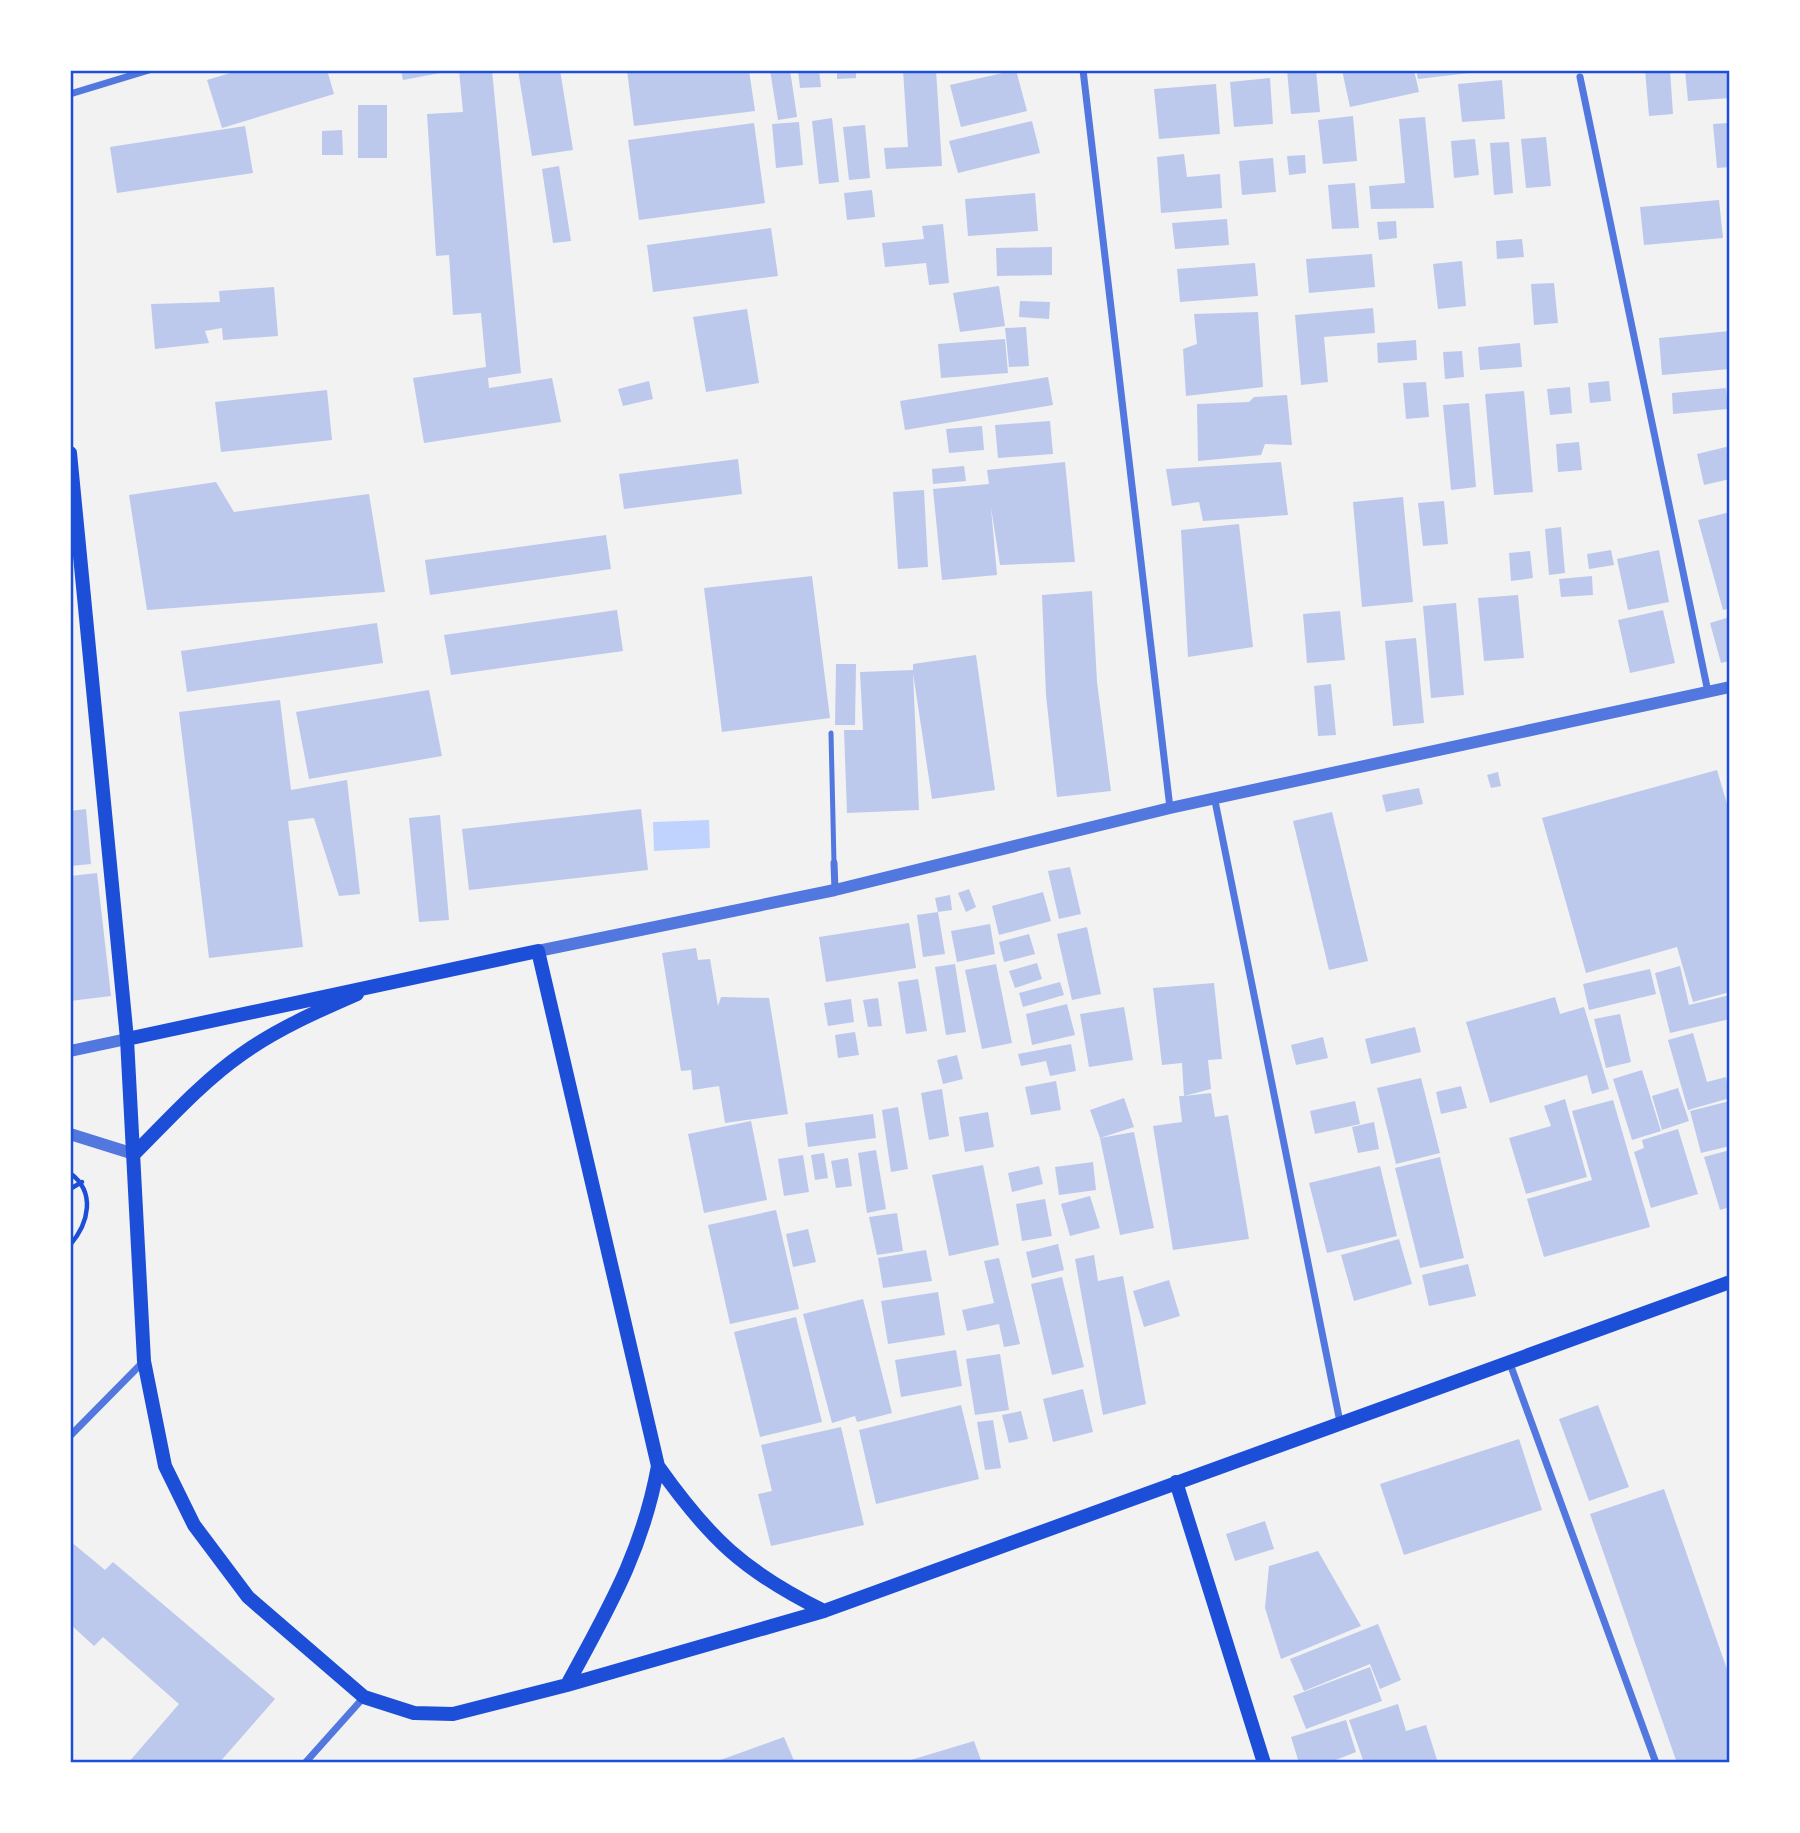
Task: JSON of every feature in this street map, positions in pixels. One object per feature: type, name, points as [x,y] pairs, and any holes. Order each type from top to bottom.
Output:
[{"type":"main road","points":[[70,454],[127,1040],[144,1360],[165,1466],[194,1525],[248,1597],[364,1697],[414,1713],[453,1714],[567,1685],[824,1611],[1730,1282]]},
{"type":"main road","points":[[127,1040],[384,982],[538,951],[658,1466],[692,1514],[737,1560],[780,1589],[824,1611]]},
{"type":"main road","points":[[134,1154],[189,1099],[241,1054],[303,1018],[384,982]]},
{"type":"main road","points":[[567,1685],[634,1558],[649,1512],[658,1466]]},
{"type":"main road","points":[[1176,1482],[1264,1763]]},
{"type":"street","points":[[70,93],[149,70]]},
{"type":"street","points":[[1083,70],[1170,808]]},
{"type":"street","points":[[1580,77],[1707,692]]},
{"type":"street","points":[[538,951],[835,890],[1170,808],[1214,801],[1730,687]]},
{"type":"street","points":[[1214,801],[1340,1422]]},
{"type":"street","points":[[834,863],[835,890]]},
{"type":"street","points":[[70,1051],[127,1040]]},
{"type":"street","points":[[70,1135],[134,1154]]},
{"type":"street","points":[[70,1437],[144,1360]]},
{"type":"street","points":[[1509,1361],[1656,1763]]},
{"type":"street","points":[[304,1763],[364,1697]]},
{"type":"lane","points":[[831,733],[834,863]]},
{"type":"path","points":[[70,1173],[82,1182],[88,1203],[83,1230],[70,1245]]},
{"type":"path","points":[[70,1189],[82,1182]]},
{"type":"water","points":[[709,820],[710,848],[654,851],[653,822]]},
{"type":"building","points":[[240,70],[327,70],[334,94],[222,128],[207,80]]},
{"type":"building","points":[[401,70],[451,70],[451,71],[403,80]]},
{"type":"building","points":[[459,70],[492,70],[521,373],[488,378],[489,388],[552,378],[561,422],[424,443],[413,378],[486,367],[481,313],[453,315],[449,255],[436,256],[427,114],[463,112]]},
{"type":"building","points":[[518,70],[560,70],[573,150],[532,156]]},
{"type":"building","points":[[627,70],[749,70],[755,111],[634,126]]},
{"type":"building","points":[[770,70],[790,70],[797,117],[778,120]]},
{"type":"building","points":[[798,70],[819,70],[821,87],[800,88]]},
{"type":"building","points":[[837,70],[856,70],[856,78],[837,79]]},
{"type":"building","points":[[903,70],[936,70],[942,166],[886,169],[884,148],[908,147]]},
{"type":"building","points":[[1016,70],[1027,111],[961,127],[950,85]]},
{"type":"building","points":[[1287,70],[1316,70],[1320,112],[1291,114]]},
{"type":"building","points":[[1342,70],[1414,70],[1419,92],[1350,107]]},
{"type":"building","points":[[1416,70],[1477,70],[1478,72],[1418,79]]},
{"type":"building","points":[[1645,70],[1670,70],[1673,114],[1649,116]]},
{"type":"building","points":[[1685,70],[1729,70],[1730,98],[1688,101]]},
{"type":"building","points":[[1270,78],[1273,124],[1234,127],[1230,82]]},
{"type":"building","points":[[1502,80],[1505,119],[1462,122],[1458,84]]},
{"type":"building","points":[[1216,84],[1220,134],[1159,139],[1154,89]]},
{"type":"building","points":[[358,105],[387,105],[387,158],[358,158]]},
{"type":"building","points":[[1353,116],[1357,161],[1323,164],[1318,120]]},
{"type":"building","points":[[1425,117],[1434,208],[1371,209],[1369,186],[1405,183],[1399,119]]},
{"type":"building","points":[[832,118],[839,182],[819,184],[812,121]]},
{"type":"building","points":[[1032,121],[1040,153],[958,173],[949,141]]},
{"type":"building","points":[[799,122],[803,165],[776,168],[772,124]]},
{"type":"building","points":[[754,123],[765,203],[639,220],[628,140]]},
{"type":"building","points":[[1730,123],[1730,167],[1717,168],[1713,124]]},
{"type":"building","points":[[865,125],[870,178],[849,180],[843,127]]},
{"type":"building","points":[[245,126],[253,173],[117,193],[110,147]]},
{"type":"building","points":[[342,130],[343,155],[322,155],[322,131]]},
{"type":"building","points":[[1546,137],[1551,186],[1526,188],[1521,139]]},
{"type":"building","points":[[1475,139],[1479,175],[1454,178],[1451,141]]},
{"type":"building","points":[[1509,142],[1513,193],[1494,195],[1490,143]]},
{"type":"building","points":[[1184,154],[1187,177],[1220,174],[1222,208],[1161,213],[1157,157]]},
{"type":"building","points":[[1305,155],[1306,173],[1289,175],[1287,156]]},
{"type":"building","points":[[1273,158],[1276,192],[1242,195],[1239,161]]},
{"type":"building","points":[[559,166],[571,241],[553,243],[542,169]]},
{"type":"building","points":[[1355,183],[1359,228],[1332,229],[1328,185]]},
{"type":"building","points":[[872,190],[875,217],[847,220],[844,193]]},
{"type":"building","points":[[1035,193],[1038,231],[968,236],[965,199]]},
{"type":"building","points":[[1719,200],[1723,238],[1644,245],[1640,207]]},
{"type":"building","points":[[1227,219],[1229,245],[1175,249],[1172,223]]},
{"type":"building","points":[[1396,221],[1397,238],[1379,240],[1377,222]]},
{"type":"building","points":[[943,224],[949,283],[929,285],[926,263],[885,267],[882,243],[924,239],[922,226]]},
{"type":"building","points":[[771,228],[778,276],[653,292],[647,245]]},
{"type":"building","points":[[1522,239],[1524,257],[1497,259],[1496,241]]},
{"type":"building","points":[[1052,247],[1052,275],[997,276],[996,248]]},
{"type":"building","points":[[1372,254],[1375,287],[1309,293],[1306,259]]},
{"type":"building","points":[[1462,261],[1466,306],[1438,309],[1433,264]]},
{"type":"building","points":[[1255,263],[1258,296],[1180,302],[1177,269]]},
{"type":"building","points":[[1554,283],[1558,323],[1534,325],[1531,284]]},
{"type":"building","points":[[999,286],[1005,326],[960,332],[953,293]]},
{"type":"building","points":[[274,287],[278,336],[223,340],[222,328],[205,331],[209,343],[155,349],[151,304],[220,302],[219,291]]},
{"type":"building","points":[[1020,301],[1050,302],[1049,319],[1019,317]]},
{"type":"building","points":[[1373,308],[1375,333],[1324,337],[1328,382],[1301,385],[1295,315]]},
{"type":"building","points":[[747,309],[759,383],[706,392],[693,317]]},
{"type":"building","points":[[1258,312],[1263,387],[1186,396],[1183,349],[1197,344],[1194,314]]},
{"type":"building","points":[[1026,327],[1029,366],[1009,367],[1005,328]]},
{"type":"building","points":[[1730,331],[1730,369],[1662,375],[1659,338]]},
{"type":"building","points":[[1005,339],[1008,373],[941,378],[938,344]]},
{"type":"building","points":[[1416,340],[1417,360],[1378,363],[1377,343]]},
{"type":"building","points":[[1520,343],[1522,367],[1480,370],[1478,347]]},
{"type":"building","points":[[1462,351],[1464,377],[1445,379],[1443,352]]},
{"type":"building","points":[[1048,377],[1053,405],[905,430],[900,401]]},
{"type":"building","points":[[649,381],[653,399],[623,406],[618,389]]},
{"type":"building","points":[[1609,381],[1611,401],[1590,403],[1588,383]]},
{"type":"building","points":[[1426,382],[1429,417],[1406,419],[1403,383]]},
{"type":"building","points":[[1570,387],[1572,413],[1550,415],[1547,389]]},
{"type":"building","points":[[1726,388],[1728,409],[1673,414],[1672,393]]},
{"type":"building","points":[[327,390],[332,440],[221,452],[215,402]]},
{"type":"building","points":[[1524,391],[1533,492],[1494,495],[1485,394]]},
{"type":"building","points":[[1287,395],[1292,445],[1265,444],[1261,455],[1198,461],[1197,404],[1249,402],[1254,397]]},
{"type":"building","points":[[1469,403],[1476,487],[1451,490],[1443,405]]},
{"type":"building","points":[[1050,421],[1053,454],[998,458],[995,425]]},
{"type":"building","points":[[982,426],[984,450],[949,453],[946,429]]},
{"type":"building","points":[[1579,442],[1582,470],[1558,472],[1556,444]]},
{"type":"building","points":[[1730,446],[1730,479],[1704,485],[1697,454]]},
{"type":"building","points":[[738,459],[742,494],[624,509],[619,474]]},
{"type":"building","points":[[1065,462],[1075,562],[1000,565],[991,508],[997,575],[942,580],[933,489],[989,484],[987,470]]},
{"type":"building","points":[[1281,462],[1288,515],[1203,521],[1199,502],[1172,506],[1166,469]]},
{"type":"building","points":[[964,466],[966,481],[933,484],[932,469]]},
{"type":"building","points":[[216,482],[234,512],[369,494],[385,592],[147,610],[129,495]]},
{"type":"building","points":[[924,490],[928,567],[898,569],[893,492]]},
{"type":"building","points":[[1403,497],[1413,602],[1362,607],[1353,502]]},
{"type":"building","points":[[1444,501],[1448,544],[1423,546],[1418,503]]},
{"type":"building","points":[[1730,512],[1730,608],[1723,610],[1698,520]]},
{"type":"building","points":[[1239,524],[1253,647],[1188,657],[1181,530]]},
{"type":"building","points":[[1561,527],[1565,573],[1549,575],[1545,529]]},
{"type":"building","points":[[606,535],[611,569],[430,595],[425,560]]},
{"type":"building","points":[[1611,550],[1614,565],[1589,569],[1587,554]]},
{"type":"building","points":[[1659,550],[1669,602],[1628,610],[1617,559]]},
{"type":"building","points":[[1530,551],[1533,578],[1511,581],[1509,553]]},
{"type":"building","points":[[812,576],[830,718],[722,732],[704,588]]},
{"type":"building","points":[[1592,576],[1593,595],[1561,597],[1559,579]]},
{"type":"building","points":[[1092,591],[1097,682],[1111,791],[1057,797],[1046,695],[1042,595]]},
{"type":"building","points":[[1518,595],[1524,658],[1484,661],[1478,598]]},
{"type":"building","points":[[1456,603],[1464,695],[1431,698],[1423,606]]},
{"type":"building","points":[[617,610],[623,651],[451,675],[444,635]]},
{"type":"building","points":[[1663,610],[1675,663],[1630,673],[1618,620]]},
{"type":"building","points":[[1340,611],[1345,660],[1307,663],[1303,614]]},
{"type":"building","points":[[1730,617],[1730,661],[1721,663],[1710,623]]},
{"type":"building","points":[[377,623],[383,663],[187,692],[181,651]]},
{"type":"building","points":[[1416,638],[1424,723],[1393,726],[1385,641]]},
{"type":"building","points":[[976,655],[995,790],[932,799],[913,673],[919,810],[847,813],[844,730],[863,730],[860,672],[913,670],[913,664]]},
{"type":"building","points":[[836,664],[856,664],[855,725],[835,725]]},
{"type":"building","points":[[1331,684],[1336,735],[1318,736],[1314,686]]},
{"type":"building","points":[[429,690],[442,756],[309,779],[296,712]]},
{"type":"building","points":[[280,700],[291,790],[347,780],[360,894],[339,896],[314,818],[288,821],[303,947],[209,958],[179,712]]},
{"type":"building","points":[[1717,770],[1730,814],[1730,992],[1693,1002],[1677,947],[1586,973],[1542,818]]},
{"type":"building","points":[[1498,772],[1501,786],[1491,788],[1487,775]]},
{"type":"building","points":[[1419,788],[1423,804],[1386,812],[1382,795]]},
{"type":"building","points":[[86,809],[91,864],[70,866],[70,811]]},
{"type":"building","points":[[641,809],[648,870],[469,890],[462,829]]},
{"type":"building","points":[[1332,812],[1368,961],[1329,970],[1293,821]]},
{"type":"building","points":[[440,815],[449,920],[419,922],[409,818]]},
{"type":"building","points":[[1070,867],[1081,914],[1059,919],[1048,871]]},
{"type":"building","points":[[97,873],[111,996],[70,1001],[70,876]]},
{"type":"building","points":[[969,889],[976,907],[966,912],[958,893]]},
{"type":"building","points":[[1043,892],[1051,921],[999,935],[992,906]]},
{"type":"building","points":[[950,895],[952,910],[938,912],[935,898]]},
{"type":"building","points":[[938,912],[945,954],[923,957],[917,915]]},
{"type":"building","points":[[909,923],[916,968],[826,982],[819,937]]},
{"type":"building","points":[[990,924],[995,954],[957,962],[951,931]]},
{"type":"building","points":[[1087,927],[1101,994],[1072,1000],[1057,934]]},
{"type":"building","points":[[1029,934],[1035,954],[1004,962],[999,942]]},
{"type":"building","points":[[696,948],[698,960],[710,959],[718,1006],[721,997],[769,998],[788,1114],[725,1123],[719,1086],[693,1090],[691,1070],[681,1071],[662,953]]},
{"type":"building","points":[[1037,963],[1042,979],[1015,988],[1009,971]]},
{"type":"building","points":[[955,964],[966,1032],[946,1035],[935,967]]},
{"type":"building","points":[[996,964],[1012,1043],[982,1049],[965,970]]},
{"type":"building","points":[[1680,966],[1689,1005],[1730,995],[1730,1019],[1670,1033],[1655,973]]},
{"type":"building","points":[[1650,969],[1656,994],[1589,1010],[1583,984]]},
{"type":"building","points":[[918,979],[927,1031],[906,1034],[898,982]]},
{"type":"building","points":[[1060,982],[1064,995],[1023,1007],[1019,993]]},
{"type":"building","points":[[1214,983],[1222,1059],[1208,1060],[1211,1089],[1184,1096],[1182,1063],[1162,1065],[1153,988]]},
{"type":"building","points":[[1555,997],[1560,1014],[1584,1007],[1609,1089],[1592,1094],[1587,1075],[1490,1103],[1466,1022]]},
{"type":"building","points":[[878,998],[882,1026],[868,1027],[863,1000]]},
{"type":"building","points":[[851,999],[854,1022],[828,1026],[824,1003]]},
{"type":"building","points":[[1067,1004],[1075,1035],[1032,1045],[1026,1014]]},
{"type":"building","points":[[1124,1007],[1133,1060],[1089,1067],[1080,1014]]},
{"type":"building","points":[[1620,1014],[1631,1062],[1606,1068],[1594,1019]]},
{"type":"building","points":[[1415,1027],[1421,1052],[1371,1064],[1365,1039]]},
{"type":"building","points":[[855,1032],[859,1055],[838,1058],[835,1035]]},
{"type":"building","points":[[1693,1033],[1707,1082],[1726,1077],[1730,1098],[1688,1110],[1668,1040]]},
{"type":"building","points":[[1323,1037],[1328,1058],[1296,1065],[1291,1045]]},
{"type":"building","points":[[1071,1044],[1076,1071],[1050,1076],[1046,1061],[1021,1066],[1018,1054]]},
{"type":"building","points":[[957,1055],[963,1079],[943,1084],[937,1060]]},
{"type":"building","points":[[1642,1070],[1661,1131],[1632,1140],[1613,1079]]},
{"type":"building","points":[[1421,1078],[1440,1153],[1396,1164],[1377,1088]]},
{"type":"building","points":[[1056,1081],[1061,1110],[1031,1115],[1025,1087]]},
{"type":"building","points":[[1461,1086],[1467,1108],[1441,1114],[1436,1092]]},
{"type":"building","points":[[1678,1088],[1689,1121],[1662,1130],[1652,1096]]},
{"type":"building","points":[[942,1089],[949,1136],[929,1140],[921,1093]]},
{"type":"building","points":[[1211,1093],[1215,1117],[1228,1115],[1249,1239],[1173,1250],[1153,1126],[1182,1122],[1179,1096]]},
{"type":"building","points":[[1124,1098],[1134,1127],[1100,1138],[1090,1110]]},
{"type":"building","points":[[1565,1099],[1587,1177],[1526,1194],[1509,1138],[1551,1126],[1544,1106]]},
{"type":"building","points":[[1613,1100],[1650,1227],[1544,1257],[1527,1199],[1592,1180],[1572,1111]]},
{"type":"building","points":[[1355,1101],[1360,1124],[1315,1134],[1310,1111]]},
{"type":"building","points":[[1730,1101],[1730,1146],[1701,1153],[1690,1111]]},
{"type":"building","points":[[898,1107],[908,1169],[891,1172],[882,1110]]},
{"type":"building","points":[[988,1112],[994,1147],[965,1152],[959,1117]]},
{"type":"building","points":[[873,1114],[876,1138],[808,1147],[805,1123]]},
{"type":"building","points":[[751,1121],[767,1200],[704,1213],[688,1134]]},
{"type":"building","points":[[1374,1122],[1379,1149],[1358,1153],[1352,1127]]},
{"type":"building","points":[[1678,1129],[1698,1194],[1651,1208],[1634,1152],[1644,1148],[1642,1140]]},
{"type":"building","points":[[1134,1132],[1154,1228],[1120,1235],[1100,1138]]},
{"type":"building","points":[[876,1150],[886,1209],[867,1213],[858,1153]]},
{"type":"building","points":[[1730,1150],[1730,1207],[1720,1210],[1704,1157]]},
{"type":"building","points":[[824,1153],[828,1178],[815,1180],[811,1155]]},
{"type":"building","points":[[803,1155],[809,1192],[784,1196],[778,1159]]},
{"type":"building","points":[[1440,1157],[1464,1258],[1420,1268],[1395,1168]]},
{"type":"building","points":[[848,1158],[852,1186],[836,1188],[831,1161]]},
{"type":"building","points":[[1093,1162],[1096,1190],[1059,1195],[1055,1167]]},
{"type":"building","points":[[983,1165],[999,1245],[949,1256],[932,1175]]},
{"type":"building","points":[[1039,1166],[1043,1184],[1012,1192],[1008,1173]]},
{"type":"building","points":[[1380,1166],[1397,1236],[1327,1253],[1309,1183]]},
{"type":"building","points":[[1090,1196],[1100,1228],[1070,1236],[1061,1204]]},
{"type":"building","points":[[1045,1199],[1052,1236],[1022,1241],[1016,1204]]},
{"type":"building","points":[[776,1210],[799,1309],[730,1324],[708,1225]]},
{"type":"building","points":[[897,1213],[903,1251],[877,1255],[869,1217]]},
{"type":"building","points":[[808,1229],[816,1262],[793,1267],[786,1234]]},
{"type":"building","points":[[1399,1239],[1412,1284],[1354,1301],[1341,1255]]},
{"type":"building","points":[[1058,1244],[1064,1270],[1032,1278],[1026,1252]]},
{"type":"building","points":[[926,1250],[932,1281],[883,1288],[878,1258]]},
{"type":"building","points":[[1094,1255],[1098,1281],[1123,1276],[1146,1404],[1103,1415],[1075,1259]]},
{"type":"building","points":[[999,1258],[1020,1344],[1004,1347],[999,1324],[967,1331],[962,1310],[994,1303],[984,1261]]},
{"type":"building","points":[[1468,1264],[1476,1296],[1429,1306],[1422,1275]]},
{"type":"building","points":[[1062,1277],[1084,1367],[1052,1375],[1031,1284]]},
{"type":"building","points":[[1169,1280],[1180,1316],[1144,1327],[1133,1291]]},
{"type":"building","points":[[938,1292],[945,1335],[888,1344],[881,1301]]},
{"type":"building","points":[[863,1299],[892,1413],[857,1422],[855,1416],[832,1423],[803,1314]]},
{"type":"building","points":[[796,1317],[822,1422],[760,1437],[734,1332]]},
{"type":"building","points":[[956,1350],[962,1386],[901,1397],[895,1360]]},
{"type":"building","points":[[1000,1354],[1009,1410],[975,1415],[966,1359]]},
{"type":"building","points":[[1083,1389],[1093,1432],[1053,1442],[1043,1399]]},
{"type":"building","points":[[961,1405],[979,1479],[876,1504],[859,1430]]},
{"type":"building","points":[[1598,1405],[1629,1487],[1589,1501],[1559,1419]]},
{"type":"building","points":[[1021,1411],[1028,1439],[1009,1443],[1002,1415]]},
{"type":"building","points":[[993,1420],[1001,1468],[985,1470],[977,1422]]},
{"type":"building","points":[[841,1427],[864,1525],[771,1546],[758,1494],[772,1491],[761,1445]]},
{"type":"building","points":[[1519,1439],[1542,1510],[1404,1555],[1380,1484]]},
{"type":"building","points":[[1664,1489],[1730,1678],[1730,1763],[1677,1763],[1590,1514]]},
{"type":"building","points":[[1265,1521],[1274,1549],[1235,1561],[1226,1534]]},
{"type":"building","points":[[70,1541],[105,1570],[113,1562],[275,1699],[219,1763],[128,1763],[179,1704],[103,1637],[94,1646],[70,1624]]},
{"type":"building","points":[[1318,1551],[1361,1626],[1281,1659],[1265,1608],[1269,1566]]},
{"type":"building","points":[[1378,1624],[1401,1680],[1380,1689],[1370,1664],[1304,1691],[1290,1659]]},
{"type":"building","points":[[1370,1667],[1382,1701],[1306,1729],[1293,1696]]},
{"type":"building","points":[[1398,1704],[1406,1731],[1426,1725],[1438,1763],[1364,1763],[1349,1720]]},
{"type":"building","points":[[1346,1720],[1356,1752],[1328,1763],[1299,1763],[1291,1737]]},
{"type":"building","points":[[784,1737],[795,1763],[712,1763]]},
{"type":"building","points":[[974,1741],[982,1763],[904,1762]]}]
